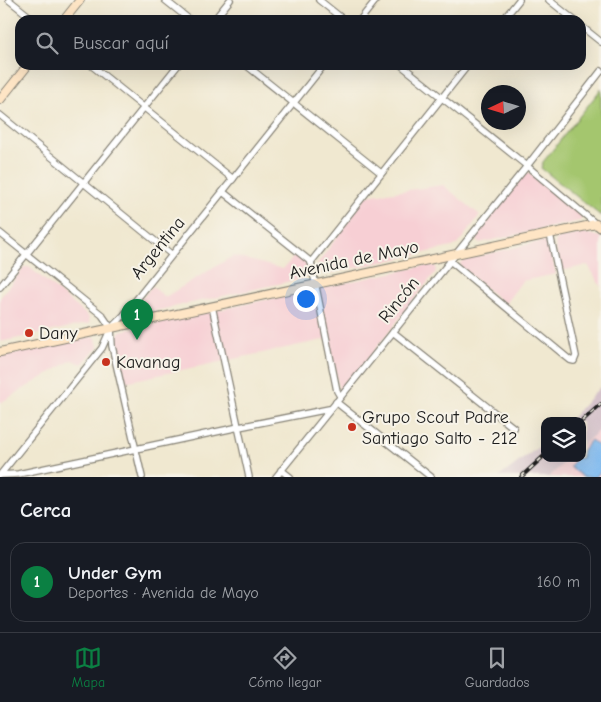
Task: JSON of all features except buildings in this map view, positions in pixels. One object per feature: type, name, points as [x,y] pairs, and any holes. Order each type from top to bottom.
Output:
[{"type":"main road","points":[[68,15],[80,0]]},
{"type":"main road","points":[[0,100],[24,70]]},
{"type":"main road","name":"Avenida de Mayo","points":[[0,352],[550,234],[598,226]]},
{"type":"street","points":[[9,0],[28,15]]},
{"type":"street","points":[[165,0],[184,15]]},
{"type":"street","points":[[218,15],[230,0]]},
{"type":"street","points":[[319,0],[338,15]]},
{"type":"street","points":[[364,15],[376,0]]},
{"type":"street","points":[[507,15],[519,0]]},
{"type":"street","points":[[549,0],[568,15]]},
{"type":"street","points":[[586,30],[601,42]]},
{"type":"street","points":[[97,70],[233,179]]},
{"type":"street","points":[[0,287],[174,70]]},
{"type":"street","points":[[252,70],[381,173]]},
{"type":"street","name":"Argentina","points":[[0,476],[102,348],[111,328],[124,315],[320,70]]},
{"type":"street","points":[[407,70],[527,166],[598,226]]},
{"type":"street","points":[[311,262],[464,70]]},
{"type":"street","name":"Rincón","points":[[276,477],[527,166],[601,71]]},
{"type":"street","points":[[0,115],[172,254]]},
{"type":"street","points":[[223,192],[311,262],[337,391],[340,396]]},
{"type":"street","points":[[0,233],[102,315],[111,328],[112,346],[142,477]]},
{"type":"street","points":[[450,261],[570,360],[574,361],[576,356],[550,234]]},
{"type":"street","points":[[212,306],[249,477]]},
{"type":"street","points":[[393,332],[514,428]]},
{"type":"street","points":[[336,402],[431,477]]},
{"type":"street","points":[[0,476],[18,474],[238,426],[329,409]]},
{"type":"street","points":[[281,470],[290,477]]},
{"type":"shaded area","points":[[526,172],[530,173],[581,215],[582,218],[580,221],[479,243],[476,234]]},
{"type":"shaded area","points":[[443,185],[480,215],[458,244],[452,247],[326,274],[319,270],[317,266],[319,262],[366,196]]},
{"type":"shaded area","points":[[586,233],[601,237],[601,287],[588,265],[561,271],[555,244],[556,240]]},
{"type":"shaded area","points":[[546,241],[549,246],[556,274],[522,281],[505,304],[461,268],[460,263],[466,259]]},
{"type":"shaded area","points":[[296,254],[306,262],[308,274],[305,278],[136,315],[132,314],[133,310],[152,286],[165,297],[233,256],[283,269]]},
{"type":"shaded area","points":[[428,265],[436,266],[434,274],[343,391],[339,389],[328,339],[125,382],[116,338],[120,331]]},
{"type":"shaded area","points":[[24,267],[29,267],[88,316],[90,323],[0,342],[0,298]]},
{"type":"shaded area","points":[[91,337],[96,338],[98,347],[82,364],[72,360],[0,403],[0,356]]},
{"type":"shaded area","points":[[601,386],[601,428],[586,442],[586,417],[573,417]]},
{"type":"shaded area","points":[[601,428],[601,477],[549,477],[565,462],[586,462],[586,442]]},
{"type":"shaded area","points":[[541,445],[541,462],[565,462],[549,477],[499,477]]},
{"type":"green space","points":[[601,89],[601,216],[541,168],[543,162]]},
{"type":"water","points":[[591,440],[601,448],[601,471],[596,477],[583,477],[570,467],[573,462],[586,462],[586,446]]},
{"type":"railway","points":[[586,417],[601,404]]},
{"type":"railway","points":[[521,477],[541,459]]},
{"type":"place","name":"Dany","points":[[29,333]]},
{"type":"place","name":"Under Gym","points":[[137,340]]},
{"type":"place","name":"Kavanag","points":[[106,362]]},
{"type":"place","name":"Grupo Scout Padre Santiago Salto - 212","points":[[352,427]]}]
